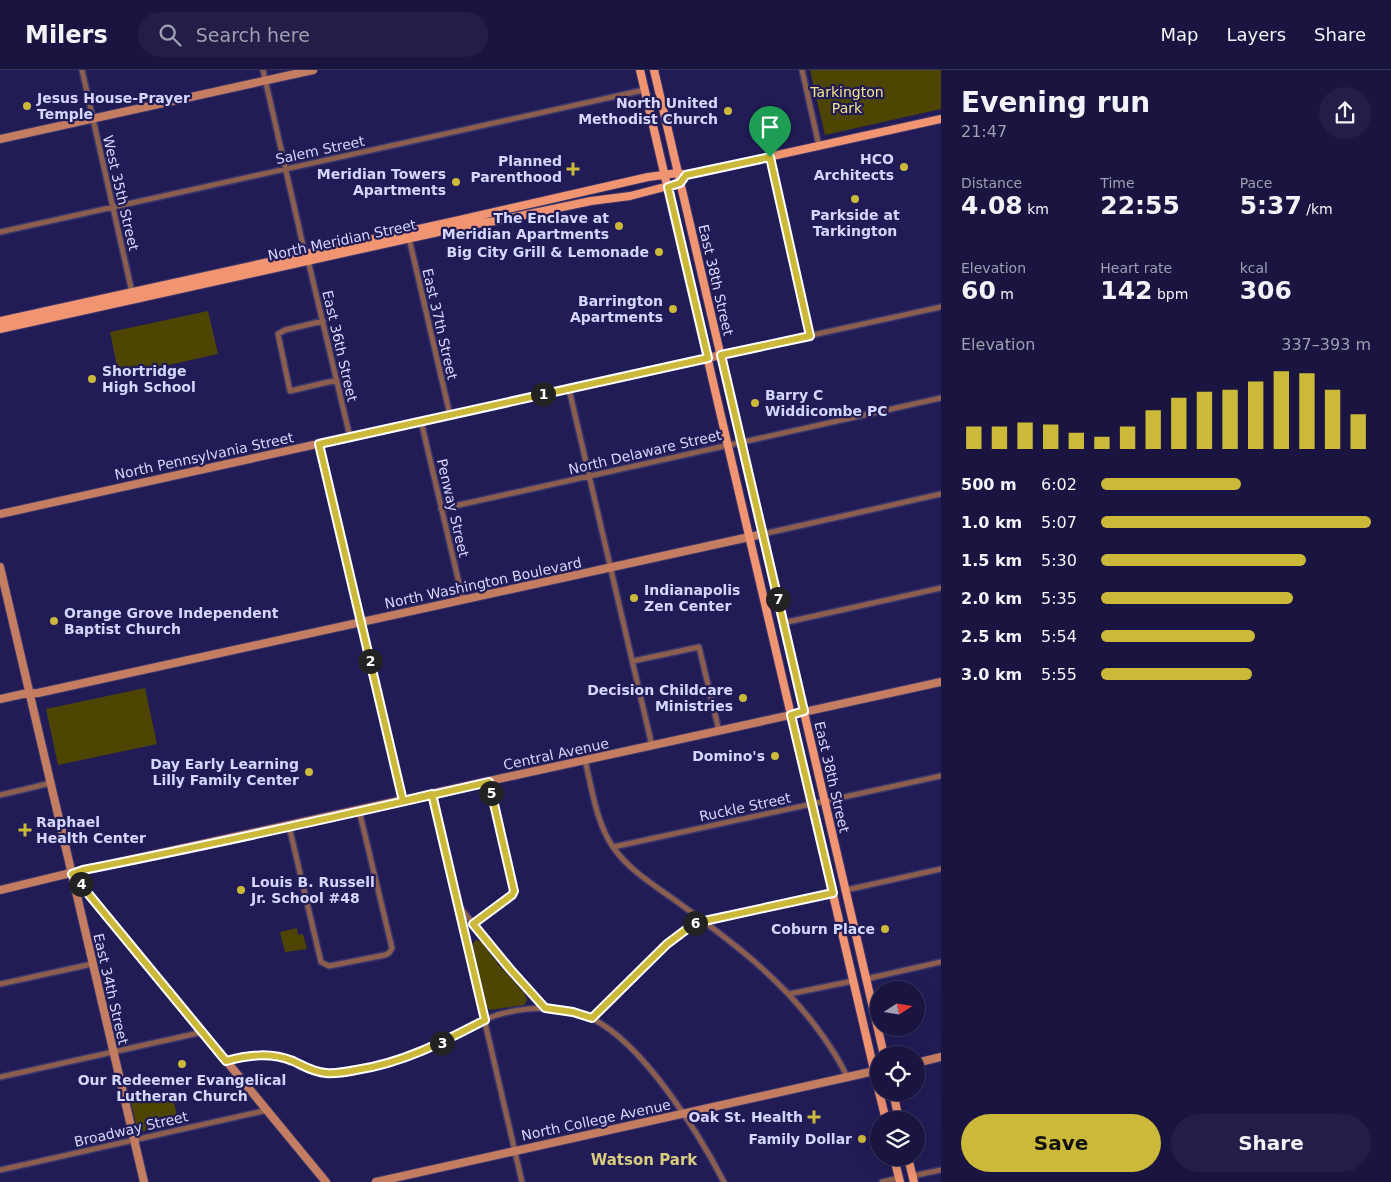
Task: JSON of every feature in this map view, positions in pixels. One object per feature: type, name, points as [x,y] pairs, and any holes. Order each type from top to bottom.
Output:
[{"type":"main road","name":"East 38th Street","points":[[640,70],[870,1048]]},
{"type":"main road","name":"East 38th Street","points":[[654,70],[882,1046]]},
{"type":"main road","points":[[680,183],[686,175],[941,119]]},
{"type":"main road","name":"North Meridian Street","points":[[0,329],[633,180],[678,172],[686,175]]},
{"type":"main road","name":"North Meridian Street","points":[[0,321],[306,257],[591,201],[630,196],[680,183]]},
{"type":"main road","points":[[896,1166],[899,1180]]},
{"type":"main road","points":[[910,1166],[913,1179]]},
{"type":"street","name":"West 35th Street","points":[[82,70],[132,292]]},
{"type":"street","name":"East 36th Street","points":[[263,70],[350,437]]},
{"type":"street","points":[[0,139],[313,70]]},
{"type":"street","points":[[802,70],[819,146]]},
{"type":"street","name":"Salem Street","points":[[0,232],[644,90]]},
{"type":"street","points":[[770,157],[810,336]]},
{"type":"street","name":"East 37th Street","points":[[409,238],[450,415]]},
{"type":"street","name":"North Pennsylvania Street","points":[[0,514],[941,307]]},
{"type":"street","points":[[323,321],[285,330],[278,334],[290,391],[336,380]]},
{"type":"street","points":[[569,389],[652,746]]},
{"type":"street","name":"North Delaware Street","points":[[441,509],[941,398]]},
{"type":"street","name":"Penway Street","points":[[421,422],[462,600]]},
{"type":"street","points":[[319,444],[403,801]]},
{"type":"street","name":"North Washington Boulevard","points":[[0,699],[362,622],[941,494]]},
{"type":"street","name":"East 34th Street","points":[[0,567],[144,1182]]},
{"type":"street","points":[[783,623],[941,588]]},
{"type":"street","points":[[633,662],[699,647],[718,731]]},
{"type":"street","name":"Central Avenue","points":[[0,890],[941,682]]},
{"type":"street","points":[[585,760],[601,823],[613,847],[636,871],[746,953],[789,994],[827,1042],[838,1058],[847,1077]]},
{"type":"street","name":"Ruckle Street","points":[[613,847],[941,776]]},
{"type":"street","points":[[473,924],[512,895],[514,891],[489,782]]},
{"type":"street","points":[[0,795],[50,783]]},
{"type":"street","points":[[432,794],[522,1182]]},
{"type":"street","points":[[290,826],[321,961],[329,966],[385,955],[392,948],[360,810]]},
{"type":"street","points":[[846,890],[941,869]]},
{"type":"street","points":[[72,874],[326,1182]]},
{"type":"street","points":[[592,1018],[667,944],[692,924],[833,893]]},
{"type":"street","points":[[457,904],[510,969],[545,1008]]},
{"type":"street","points":[[866,979],[941,962]]},
{"type":"street","points":[[0,984],[92,964]]},
{"type":"street","points":[[789,994],[853,981]]},
{"type":"street","points":[[226,1061],[245,1056],[267,1055],[289,1060],[320,1073],[353,1071],[408,1057],[433,1047],[485,1020],[509,1012],[545,1008],[573,1012],[592,1018],[606,1027],[637,1055],[656,1076],[700,1140],[724,1182]]},
{"type":"street","points":[[0,1076],[203,1032]]},
{"type":"street","points":[[925,1060],[941,1057]]},
{"type":"street","name":"North College Avenue","points":[[376,1182],[870,1072]]},
{"type":"street","name":"Broadway Street","points":[[0,1170],[268,1110]]},
{"type":"street","points":[[913,1179],[941,1170]]},
{"type":"street","points":[[882,1182],[899,1180]]},
{"type":"green space","name":"Tarkington Park","points":[[810,70],[941,70],[941,109],[825,135]]},
{"type":"green space","points":[[208,311],[218,354],[119,376],[110,332]]},
{"type":"green space","points":[[145,688],[157,744],[58,765],[46,709]]},
{"type":"green space","points":[[297,928],[298,935],[303,934],[307,949],[285,952],[280,932]]},
{"type":"green space","points":[[476,940],[481,941],[498,964],[525,994],[527,1001],[524,1005],[490,1010],[486,1006],[473,947],[473,943]]},
{"type":"green space","points":[[172,1094],[179,1124],[138,1132],[131,1103]]},
{"type":"place","name":"Jesus House-Prayer Temple","points":[[27,106]]},
{"type":"place","name":"North United Methodist Church","points":[[728,111]]},
{"type":"place","name":"HCO Architects","points":[[904,167]]},
{"type":"place","name":"Planned Parenthood","points":[[573,169]]},
{"type":"place","name":"Meridian Towers Apartments","points":[[456,182]]},
{"type":"place","name":"Parkside at Tarkington","points":[[855,199]]},
{"type":"place","name":"The Enclave at Meridian Apartments","points":[[619,226]]},
{"type":"place","name":"Big City Grill & Lemonade","points":[[659,252]]},
{"type":"place","name":"Barrington Apartments","points":[[673,309]]},
{"type":"place","name":"Shortridge High School","points":[[92,379]]},
{"type":"place","name":"Barry C Widdicombe PC","points":[[755,403]]},
{"type":"place","name":"Indianapolis Zen Center","points":[[634,598]]},
{"type":"place","name":"Orange Grove Independent Baptist Church","points":[[54,621]]},
{"type":"place","name":"Decision Childcare Ministries","points":[[743,698]]},
{"type":"place","name":"Domino's","points":[[775,756]]},
{"type":"place","name":"Day Early Learning Lilly Family Center","points":[[309,772]]},
{"type":"place","name":"Raphael Health Center","points":[[25,830]]},
{"type":"place","name":"Louis B. Russell Jr. School #48","points":[[241,890]]},
{"type":"place","name":"Coburn Place","points":[[885,929]]},
{"type":"place","name":"Our Redeemer Evangelical Lutheran Church","points":[[182,1064]]},
{"type":"place","name":"Oak St. Health","points":[[814,1117]]},
{"type":"place","name":"Family Dollar","points":[[862,1139]]},
{"type":"district","name":"Watson Park","points":[[644,1160]]},
{"type":"route","points":[[770,157],[686,175],[680,183],[668,187],[708,358],[319,444],[403,801],[432,794],[485,1020],[433,1047],[408,1057],[360,1070],[329,1074],[320,1073],[289,1060],[267,1055],[245,1056],[226,1061],[72,874],[83,870],[290,826],[432,794],[489,782],[514,891],[512,895],[473,924],[545,1008],[573,1012],[592,1018],[667,944],[695,923],[833,893],[791,715],[804,711],[721,355],[810,336],[770,157]]}]
